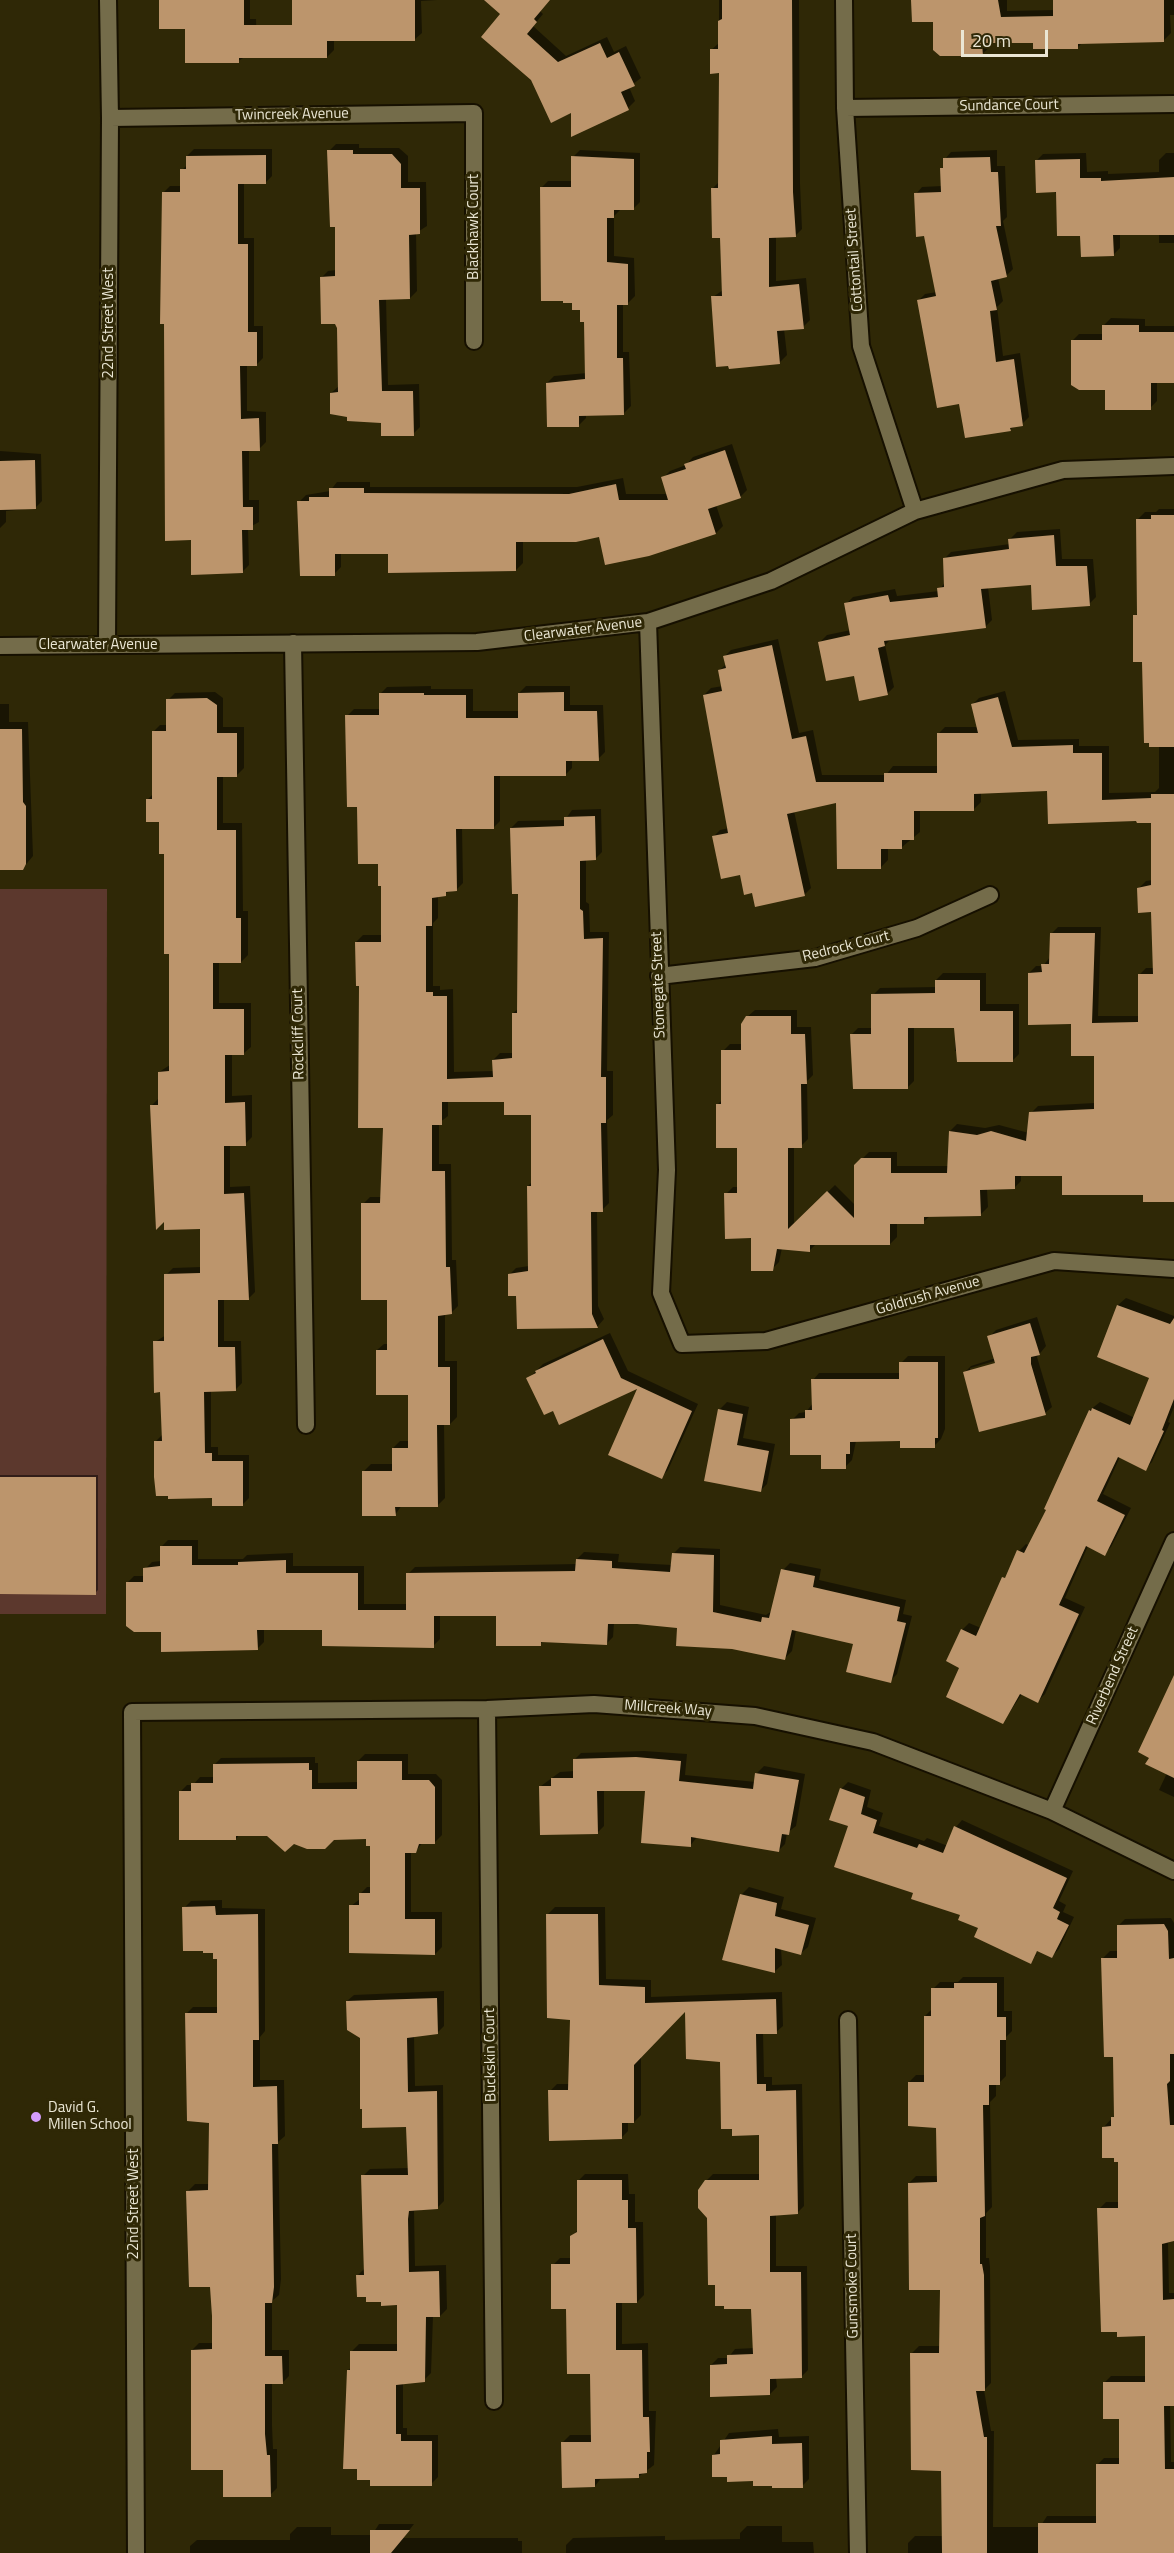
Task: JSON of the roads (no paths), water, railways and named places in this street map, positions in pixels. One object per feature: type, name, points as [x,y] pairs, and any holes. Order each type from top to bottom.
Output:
[{"type":"street","name":"22nd Street West","points":[[107,645],[110,118],[108,0]]},
{"type":"street","name":"Cottontail Street","points":[[844,0],[845,108],[861,346],[915,512]]},
{"type":"street","name":"Sundance Court","points":[[845,108],[1174,104]]},
{"type":"street","name":"Twincreek Avenue","points":[[110,118],[474,112]]},
{"type":"street","name":"Blackhawk Court","points":[[474,112],[474,341]]},
{"type":"street","name":"Clearwater Avenue","points":[[0,646],[477,642],[648,622],[771,581],[915,512],[1063,470],[1174,466]]},
{"type":"street","name":"Stonegate Street","points":[[648,622],[658,976],[667,1170],[660,1293],[682,1344]]},
{"type":"street","name":"Rockcliff Court","points":[[293,643],[306,1425]]},
{"type":"street","name":"Redrock Court","points":[[658,976],[815,958],[917,928],[990,895]]},
{"type":"street","name":"Goldrush Avenue","points":[[682,1344],[766,1341],[1054,1261],[1174,1269]]},
{"type":"street","name":"Riverbend Street","points":[[1052,1811],[1174,1541]]},
{"type":"street","name":"Millcreek Way","points":[[132,1712],[488,1709],[594,1704],[755,1716],[873,1742],[1052,1811],[1174,1871]]},
{"type":"street","name":"Buckskin Court","points":[[488,1709],[494,2401]]},
{"type":"street","name":"22nd Street West","points":[[132,1712],[136,2553]]},
{"type":"street","name":"Gunsmoke Court","points":[[848,2020],[858,2553]]},
{"type":"place","name":"David G. Millen School","points":[[36,2117]]}]
